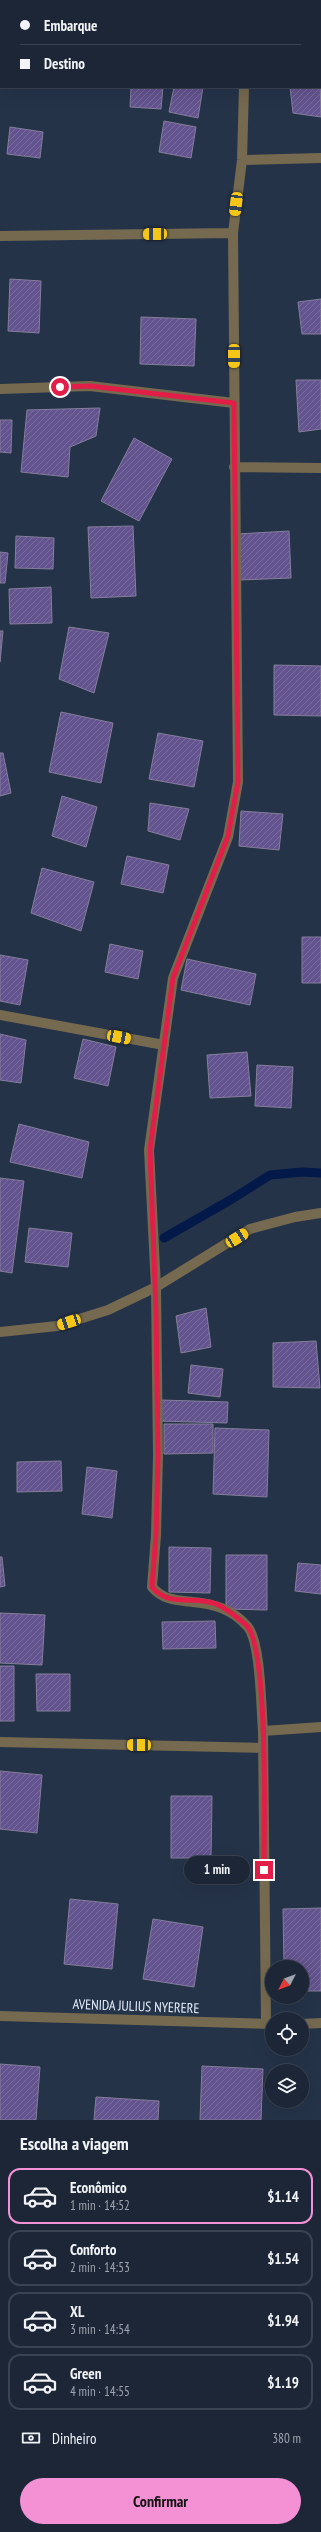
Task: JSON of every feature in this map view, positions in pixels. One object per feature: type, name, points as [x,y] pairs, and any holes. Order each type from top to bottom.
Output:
[{"type":"street","points":[[244,88],[242,160],[233,233],[238,782],[228,836],[173,978],[150,1150],[156,1287],[158,1456],[156,1535],[152,1587],[158,1594],[168,1599],[216,1604],[248,1626],[256,1646],[264,1731],[263,1748],[269,2012]]},
{"type":"street","points":[[242,160],[321,158]]},
{"type":"street","points":[[0,236],[233,233]]},
{"type":"street","points":[[0,389],[90,386],[234,403]]},
{"type":"street","points":[[234,467],[321,468]]},
{"type":"street","points":[[0,1015],[164,1045]]},
{"type":"street","points":[[0,1332],[56,1326],[108,1310],[156,1287],[250,1229],[295,1217],[321,1213]]},
{"type":"street","points":[[264,1731],[321,1727]]},
{"type":"street","points":[[0,1742],[263,1748]]},
{"type":"street","name":"AVENIDA JULIUS NYERERE","points":[[0,2016],[265,2024]]},
{"type":"street","points":[[309,2024],[321,2024]]},
{"type":"building","points":[[131,88],[163,88],[161,109],[130,107]]},
{"type":"building","points":[[174,88],[203,88],[198,118],[169,112]]},
{"type":"building","points":[[290,88],[320,88],[321,117],[293,113]]},
{"type":"building","points":[[164,121],[196,127],[191,158],[159,152]]},
{"type":"building","points":[[10,127],[43,132],[40,158],[7,154]]},
{"type":"building","points":[[10,279],[41,281],[39,333],[8,331]]},
{"type":"building","points":[[321,299],[321,334],[302,334],[298,302]]},
{"type":"building","points":[[141,317],[196,319],[194,366],[140,364]]},
{"type":"building","points":[[296,380],[321,380],[321,429],[299,432]]},
{"type":"building","points":[[100,408],[96,436],[70,447],[68,477],[21,472],[27,410]]},
{"type":"building","points":[[0,420],[12,420],[11,453],[0,452]]},
{"type":"building","points":[[134,438],[172,459],[139,521],[101,501]]},
{"type":"building","points":[[133,526],[136,596],[91,598],[88,527]]},
{"type":"building","points":[[289,531],[291,578],[239,580],[237,534]]},
{"type":"building","points":[[16,536],[54,538],[53,569],[15,568]]},
{"type":"building","points":[[0,552],[8,553],[5,583],[0,583]]},
{"type":"building","points":[[51,587],[52,623],[10,624],[9,589]]},
{"type":"building","points":[[69,627],[109,633],[94,693],[59,679]]},
{"type":"building","points":[[0,631],[3,631],[0,662]]},
{"type":"building","points":[[274,665],[321,666],[321,716],[274,715]]},
{"type":"building","points":[[61,712],[113,723],[101,783],[49,772]]},
{"type":"building","points":[[158,733],[203,741],[194,787],[149,779]]},
{"type":"building","points":[[0,753],[3,753],[11,793],[0,796]]},
{"type":"building","points":[[62,796],[97,807],[86,847],[52,836]]},
{"type":"building","points":[[150,803],[189,809],[180,840],[148,831]]},
{"type":"building","points":[[241,811],[283,814],[279,850],[239,846]]},
{"type":"building","points":[[127,856],[169,865],[163,893],[121,884]]},
{"type":"building","points":[[42,868],[94,882],[81,931],[31,913]]},
{"type":"building","points":[[302,937],[321,937],[321,983],[302,983]]},
{"type":"building","points":[[110,944],[143,951],[138,979],[105,972]]},
{"type":"building","points":[[0,955],[28,960],[20,1005],[0,1001]]},
{"type":"building","points":[[187,959],[256,974],[250,1005],[181,990]]},
{"type":"building","points":[[0,1034],[26,1040],[21,1083],[0,1080]]},
{"type":"building","points":[[83,1039],[116,1047],[108,1086],[74,1078]]},
{"type":"building","points":[[247,1052],[251,1096],[210,1098],[207,1055]]},
{"type":"building","points":[[257,1065],[293,1067],[291,1108],[255,1106]]},
{"type":"building","points":[[19,1124],[89,1142],[82,1178],[10,1162]]},
{"type":"building","points":[[0,1178],[24,1181],[12,1273],[0,1271]]},
{"type":"building","points":[[29,1228],[72,1233],[68,1267],[25,1262]]},
{"type":"building","points":[[206,1308],[211,1347],[181,1353],[176,1316]]},
{"type":"building","points":[[316,1341],[320,1388],[273,1387],[273,1343]]},
{"type":"building","points":[[191,1365],[223,1369],[220,1397],[188,1393]]},
{"type":"building","points":[[160,1400],[228,1402],[227,1423],[159,1421]]},
{"type":"building","points":[[164,1424],[213,1424],[213,1453],[164,1454]]},
{"type":"building","points":[[215,1428],[269,1430],[267,1497],[213,1494]]},
{"type":"building","points":[[61,1461],[62,1491],[17,1492],[17,1462]]},
{"type":"building","points":[[87,1467],[117,1471],[112,1518],[82,1514]]},
{"type":"building","points":[[169,1547],[211,1548],[210,1593],[169,1592]]},
{"type":"building","points":[[226,1555],[267,1555],[267,1610],[226,1609]]},
{"type":"building","points":[[0,1557],[2,1557],[5,1586],[0,1587]]},
{"type":"building","points":[[298,1563],[321,1565],[321,1594],[295,1591]]},
{"type":"building","points":[[0,1613],[45,1615],[42,1665],[0,1663]]},
{"type":"building","points":[[215,1621],[216,1648],[163,1649],[162,1622]]},
{"type":"building","points":[[0,1666],[14,1666],[14,1721],[0,1721]]},
{"type":"building","points":[[36,1674],[70,1674],[70,1711],[37,1711]]},
{"type":"building","points":[[0,1771],[42,1775],[37,1833],[0,1829]]},
{"type":"building","points":[[171,1796],[212,1796],[211,1858],[171,1858]]},
{"type":"building","points":[[70,1899],[118,1904],[112,1969],[64,1964]]},
{"type":"building","points":[[321,1908],[321,1991],[309,1991],[309,1960],[284,1960],[283,1909]]},
{"type":"building","points":[[153,1919],[203,1927],[194,1987],[143,1979]]},
{"type":"building","points":[[0,2064],[40,2067],[36,2120],[0,2120]]},
{"type":"building","points":[[202,2066],[263,2069],[261,2120],[200,2120]]},
{"type":"building","points":[[96,2097],[159,2101],[158,2120],[94,2120]]},
{"type":"waterway","points":[[164,1238],[232,1199],[270,1175],[302,1172],[321,1173]]},
{"type":"route","points":[[60,387],[90,386],[234,403],[238,782],[228,836],[173,978],[150,1150],[156,1310],[155,1350],[158,1456],[156,1535],[152,1587],[158,1594],[168,1599],[216,1604],[248,1626],[256,1646],[264,1731],[264,1870]]}]
